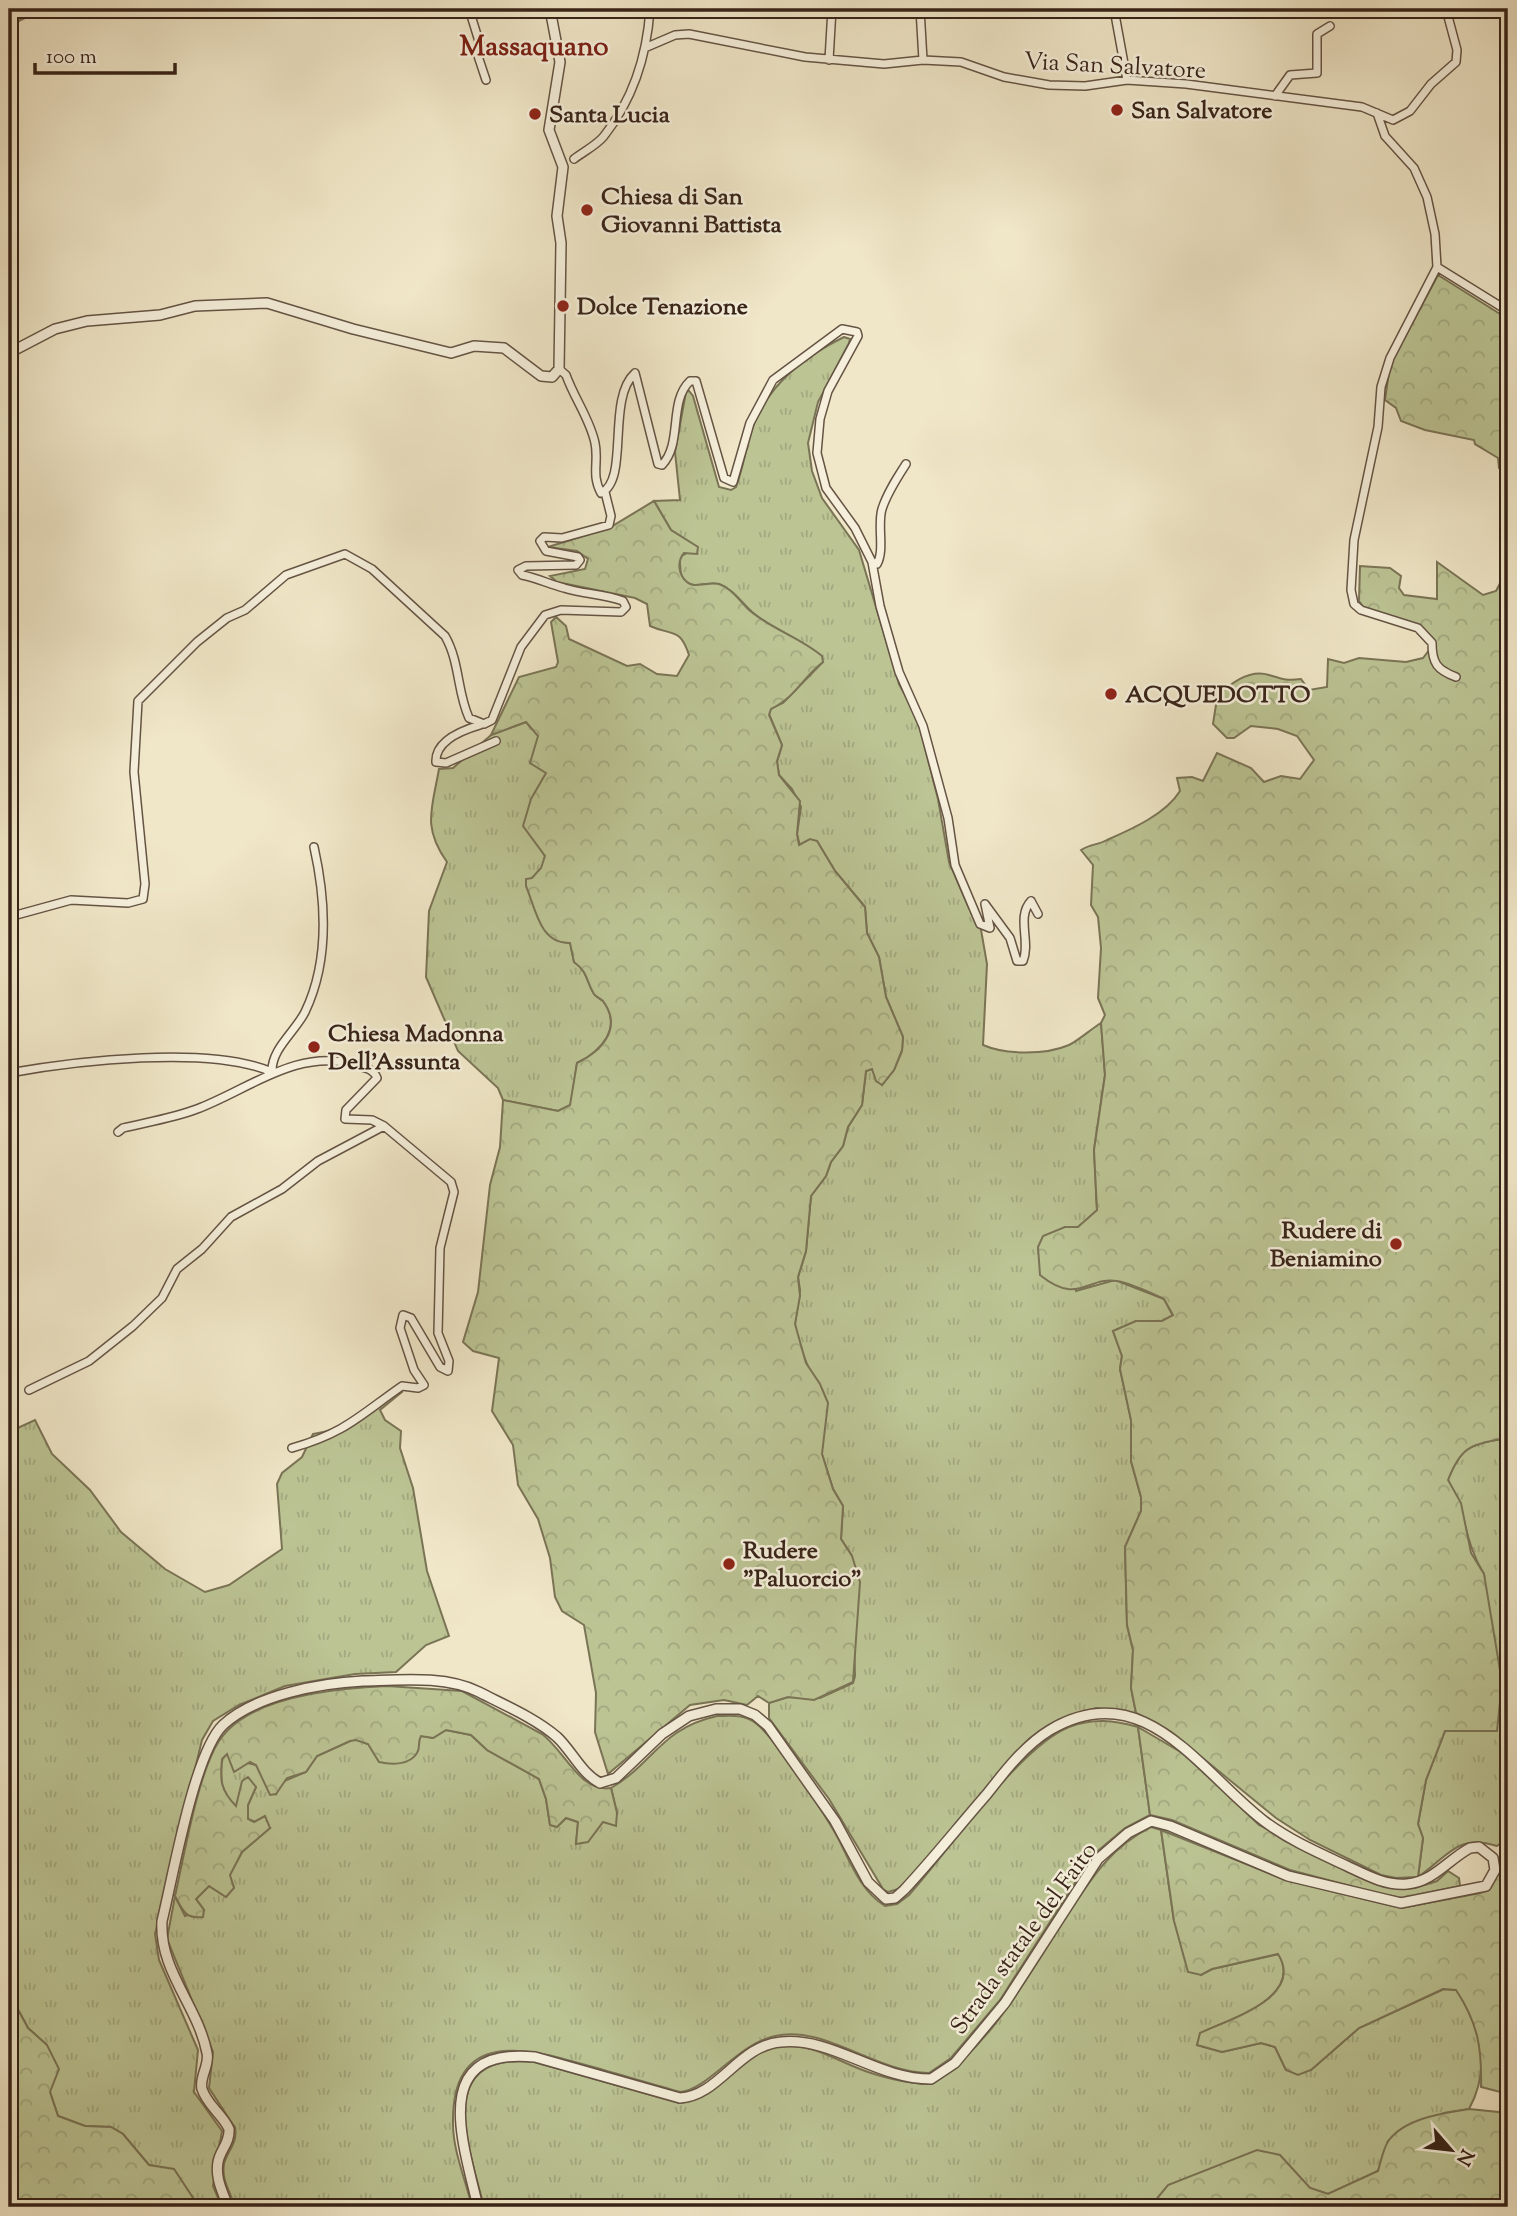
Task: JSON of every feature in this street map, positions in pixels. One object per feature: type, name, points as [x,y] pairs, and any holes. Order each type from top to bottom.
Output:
[{"type":"street","points":[[469,9],[482,51],[478,57],[486,80]]},
{"type":"street","points":[[9,353],[55,329],[87,321],[160,315],[195,306],[267,303],[353,329],[451,353],[474,346],[504,348],[547,379],[556,374],[559,369],[561,243],[557,216],[564,167],[550,130],[560,62],[550,9]]},
{"type":"street","points":[[574,159],[604,138],[639,76],[647,47],[650,9]]},
{"type":"street","points":[[829,60],[832,9]]},
{"type":"street","points":[[920,9],[923,60]]},
{"type":"street","points":[[1114,9],[1127,80]]},
{"type":"street","name":"Via San Salvatore","points":[[647,47],[675,35],[690,34],[829,60],[884,64],[923,60],[961,62],[1004,77],[1049,85],[1085,86],[1127,80],[1275,96],[1362,107],[1388,120],[1400,118],[1419,102],[1431,84],[1456,62],[1457,50],[1446,9]]},
{"type":"street","points":[[1275,96],[1290,75],[1317,73],[1317,34],[1330,26]]},
{"type":"street","points":[[1377,113],[1385,136],[1414,168],[1427,197],[1435,234],[1437,267],[1390,358],[1381,387],[1378,427],[1354,540],[1352,590],[1354,604],[1361,610],[1418,628],[1432,643],[1435,665],[1443,672],[1456,677]]},
{"type":"street","points":[[1437,267],[1508,312]]},
{"type":"street","points":[[496,741],[446,763],[436,762],[439,749],[446,742],[463,730],[492,720],[499,709],[521,648],[545,615],[561,610],[621,612],[626,607],[623,601],[615,598],[563,588],[546,580],[522,575],[518,570],[523,566],[576,565],[580,560],[573,554],[546,551],[540,541],[544,537],[562,538],[609,525],[611,516],[605,492],[616,462],[618,412],[624,390],[635,373],[658,464],[662,466],[671,452],[682,392],[690,381],[696,381],[724,478],[733,482],[750,423],[774,380],[842,329],[850,329],[858,336],[828,391],[820,419],[817,453],[826,488],[856,528],[872,562],[880,606],[899,672],[923,726],[947,818],[955,865],[980,924],[990,928],[985,904],[1010,938],[1017,961],[1023,961],[1027,945],[1024,916],[1031,901],[1038,914]]},
{"type":"street","points":[[559,369],[566,375],[591,430],[596,446],[593,470],[597,486],[601,493],[605,492]]},
{"type":"street","points":[[872,562],[877,564],[880,557],[878,529],[882,509],[906,464]]},
{"type":"street","points":[[9,917],[71,900],[128,903],[142,899],[145,884],[134,772],[138,701],[197,642],[227,618],[245,610],[295,570],[345,554],[372,569],[445,636],[453,649],[461,696],[469,719],[484,724]]},
{"type":"street","points":[[272,1073],[273,1058],[304,1014],[317,976],[325,902],[314,847]]},
{"type":"street","points":[[9,1073],[84,1061],[194,1058],[261,1068],[272,1073]]},
{"type":"street","points":[[118,1132],[123,1128],[201,1108],[239,1092],[272,1073],[322,1061],[344,1061],[376,1074],[376,1082],[346,1110],[345,1119],[372,1120],[384,1126],[444,1174],[454,1188],[440,1248],[438,1308],[438,1333],[450,1367],[445,1371],[440,1367],[411,1318],[403,1315],[400,1328],[415,1370],[424,1385],[418,1388],[402,1386],[349,1427],[292,1448]]},
{"type":"street","points":[[29,1390],[89,1361],[133,1326],[162,1298],[177,1269],[202,1249],[231,1217],[282,1189],[318,1161],[384,1126]]},
{"type":"street","name":"Strada statale del Faito","points":[[228,2207],[218,2174],[218,2160],[227,2145],[229,2130],[203,2090],[201,2082],[207,2053],[167,1959],[161,1940],[162,1921],[201,1768],[212,1740],[223,1725],[241,1712],[304,1688],[387,1680],[464,1685],[558,1738],[592,1779],[600,1783],[616,1778],[662,1734],[689,1716],[716,1709],[740,1709],[768,1726],[835,1821],[868,1882],[886,1899],[895,1898],[904,1890],[1031,1745],[1067,1721],[1097,1714],[1112,1714],[1144,1722],[1169,1736],[1188,1749],[1263,1820],[1289,1837],[1371,1877],[1392,1884],[1419,1882],[1470,1848],[1479,1847],[1493,1858],[1495,1870],[1486,1885],[1401,1903],[1288,1876],[1170,1826],[1151,1821],[1128,1833],[1098,1860],[1005,2003],[955,2063],[931,2079],[896,2075],[869,2067],[820,2045],[799,2041],[777,2042],[744,2055],[698,2095],[680,2098],[535,2057],[512,2055],[482,2063],[462,2086],[459,2125],[478,2207]]},
{"type":"green space","points":[[9,9],[43,9],[9,26]]},
{"type":"green space","points":[[1438,275],[1508,319],[1508,472],[1499,468],[1498,458],[1475,444],[1474,440],[1425,430],[1401,421],[1396,408],[1385,400],[1390,365]]},
{"type":"green space","points":[[844,337],[850,339],[849,343],[818,402],[808,443],[812,471],[822,498],[859,550],[899,684],[917,717],[938,799],[949,862],[968,906],[980,924],[987,964],[983,1045],[1014,1052],[1049,1051],[1073,1043],[1101,1023],[1105,1075],[1094,1150],[1097,1211],[1078,1227],[1065,1227],[1076,1291],[1115,1280],[1164,1299],[1173,1316],[1162,1321],[1136,1321],[1113,1331],[1122,1356],[1120,1369],[1131,1420],[1131,1461],[1141,1497],[1141,1511],[1125,1547],[1127,1625],[1133,1650],[1131,1688],[1136,1713],[1096,1708],[1058,1720],[1029,1739],[902,1888],[888,1892],[883,1889],[829,1799],[769,1718],[769,1703],[788,1697],[820,1698],[853,1683],[855,1676],[852,1556],[841,1539],[843,1506],[833,1489],[822,1454],[809,1369],[799,1344],[795,1324],[800,1290],[798,1277],[806,1251],[811,1196],[843,1146],[848,1127],[862,1105],[866,1071],[872,1069],[882,1085],[894,1070],[902,1051],[903,1037],[886,997],[879,957],[867,933],[865,907],[835,871],[817,841],[810,840],[800,846],[797,834],[801,807],[792,789],[779,775],[777,762],[782,745],[769,714],[771,708],[783,703],[823,662],[808,647],[761,619],[724,586],[715,583],[687,583],[681,574],[680,557],[697,547],[671,530],[654,501],[680,500],[675,452],[686,392],[689,391],[693,396],[719,487],[731,490],[736,487],[754,424],[769,396],[790,372]]},
{"type":"green space","points":[[654,501],[671,530],[698,547],[697,554],[684,553],[680,560],[680,572],[687,582],[694,585],[715,583],[723,586],[757,616],[822,656],[823,662],[793,693],[771,709],[769,715],[782,745],[777,761],[779,775],[800,801],[797,834],[799,845],[810,839],[817,841],[835,871],[865,907],[867,933],[879,957],[886,997],[903,1037],[902,1050],[894,1070],[882,1085],[876,1081],[872,1069],[866,1071],[862,1105],[848,1127],[843,1146],[811,1196],[806,1251],[798,1277],[800,1296],[795,1324],[806,1363],[820,1384],[828,1403],[822,1454],[833,1489],[843,1506],[841,1539],[852,1556],[860,1582],[853,1682],[814,1700],[788,1697],[769,1703],[758,1696],[747,1705],[724,1700],[690,1705],[608,1774],[595,1732],[596,1693],[584,1625],[562,1611],[555,1597],[550,1558],[538,1519],[518,1485],[513,1445],[492,1411],[499,1358],[473,1351],[463,1342],[478,1292],[490,1185],[500,1147],[503,1100],[558,1111],[570,1105],[577,1063],[594,1052],[607,1038],[611,1020],[603,1001],[594,994],[584,973],[574,962],[570,943],[552,938],[540,924],[526,886],[526,879],[532,878],[541,868],[545,856],[523,826],[531,799],[546,773],[530,763],[538,736],[526,722],[491,735],[519,677],[556,667],[558,662],[551,622],[556,617],[566,626],[569,639],[627,666],[640,664],[657,674],[677,676],[689,655],[686,646],[679,636],[650,626],[647,604],[635,598],[557,582],[550,576],[585,569],[588,559],[577,551],[548,547],[609,528]]},
{"type":"green space","points":[[1437,562],[1483,595],[1496,591],[1508,568],[1508,1443],[1502,1439],[1481,1443],[1467,1450],[1457,1461],[1448,1480],[1461,1503],[1471,1553],[1484,1574],[1502,1682],[1497,1731],[1445,1731],[1426,1780],[1418,1824],[1423,1838],[1418,1877],[1396,1878],[1381,1875],[1310,1840],[1276,1818],[1171,1732],[1136,1713],[1131,1688],[1133,1650],[1127,1625],[1125,1547],[1141,1511],[1141,1497],[1131,1461],[1131,1420],[1120,1369],[1122,1356],[1113,1331],[1136,1321],[1162,1321],[1173,1315],[1164,1299],[1123,1282],[1098,1282],[1073,1289],[1053,1284],[1040,1275],[1038,1247],[1043,1236],[1065,1227],[1078,1227],[1097,1210],[1094,1150],[1105,1075],[1101,1023],[1105,1015],[1098,998],[1101,948],[1098,917],[1091,905],[1093,865],[1081,850],[1104,842],[1157,814],[1180,791],[1177,778],[1192,777],[1203,781],[1217,753],[1251,768],[1264,782],[1281,776],[1300,779],[1314,760],[1297,736],[1278,729],[1251,726],[1234,738],[1227,738],[1213,724],[1216,705],[1213,699],[1246,676],[1261,673],[1288,680],[1301,679],[1309,690],[1327,687],[1328,659],[1344,663],[1359,658],[1406,662],[1423,658],[1430,649],[1428,635],[1381,615],[1369,615],[1359,601],[1360,566],[1390,568],[1401,576],[1399,588],[1404,595],[1437,599]]},
{"type":"green space","points":[[526,722],[539,736],[547,772],[536,794],[531,814],[534,833],[545,856],[542,868],[532,878],[570,942],[574,962],[584,973],[594,994],[603,1001],[611,1020],[610,1029],[601,1045],[577,1063],[571,1105],[558,1111],[503,1100],[498,1088],[458,1051],[426,977],[429,911],[447,862],[434,838],[431,817],[439,769],[453,768],[491,735]]},
{"type":"green space","points":[[399,1384],[402,1392],[380,1410],[385,1420],[401,1431],[400,1448],[413,1488],[427,1571],[449,1636],[426,1645],[396,1672],[355,1674],[285,1686],[239,1705],[213,1721],[202,1740],[155,1934],[159,1960],[198,2050],[194,2092],[222,2131],[213,2186],[222,2207],[199,2207],[174,2170],[149,2165],[123,2134],[111,2127],[85,2126],[58,2116],[50,2092],[47,2045],[28,2028],[9,1993],[9,1432],[35,1420],[52,1454],[90,1490],[121,1532],[165,1569],[205,1592],[229,1585],[282,1549],[277,1484],[282,1473],[302,1457],[313,1434],[349,1422]]},
{"type":"green space","points":[[1502,1439],[1508,1443],[1508,1827],[1505,1840],[1497,1846],[1483,1843],[1462,1845],[1446,1854],[1418,1877],[1423,1838],[1418,1824],[1426,1780],[1445,1731],[1497,1731],[1484,1574],[1477,1562],[1448,1480],[1457,1461],[1467,1450],[1481,1443]]},
{"type":"green space","points":[[387,1686],[462,1691],[542,1734],[582,1778],[600,1788],[611,1788],[617,1813],[616,1826],[603,1822],[588,1842],[576,1844],[578,1822],[566,1818],[557,1827],[550,1825],[546,1799],[539,1779],[487,1750],[471,1735],[446,1730],[433,1738],[421,1736],[419,1749],[414,1757],[400,1763],[379,1762],[368,1744],[350,1741],[317,1756],[306,1772],[287,1778],[276,1794],[270,1795],[256,1765],[250,1762],[234,1772],[227,1754],[222,1759],[221,1773],[227,1795],[236,1806],[242,1781],[248,1777],[256,1787],[248,1805],[248,1819],[254,1822],[265,1816],[270,1828],[242,1852],[230,1875],[234,1888],[226,1897],[209,1886],[196,1899],[204,1910],[203,1917],[192,1917],[185,1913],[175,1896],[198,1794],[211,1755],[219,1741],[233,1726],[272,1704],[320,1692]]},
{"type":"green space","points":[[717,1716],[745,1718],[763,1730],[812,1796],[863,1885],[885,1906],[897,1904],[909,1895],[1007,1778],[1049,1738],[1069,1727],[1104,1721],[1138,1727],[1150,1815],[1125,1828],[1093,1855],[1000,2000],[951,2058],[929,2073],[889,2066],[831,2042],[793,2034],[761,2041],[701,2084],[680,2092],[544,2054],[498,2052],[480,2058],[465,2071],[456,2092],[454,2134],[457,2155],[472,2207],[235,2207],[223,2170],[235,2138],[235,2128],[209,2088],[213,2052],[167,1939],[175,1896],[185,1916],[204,1910],[196,1899],[209,1886],[226,1897],[234,1887],[229,1876],[242,1852],[270,1828],[248,1819],[248,1805],[256,1787],[236,1807],[231,1801],[222,1784],[222,1759],[227,1754],[231,1759],[256,1765],[276,1794],[282,1782],[306,1772],[317,1756],[356,1739],[368,1744],[418,1742],[421,1736],[433,1738],[446,1730],[471,1735],[487,1750],[539,1779],[546,1799],[550,1825],[557,1827],[566,1818],[578,1822],[576,1843],[588,1841],[603,1822],[617,1813],[611,1788],[683,1729]]},
{"type":"green space","points":[[1138,1727],[1184,1754],[1259,1825],[1375,1882],[1401,1889],[1415,1888],[1437,1881],[1448,1871],[1459,1878],[1460,1886],[1403,1898],[1381,1894],[1290,1870],[1172,1820],[1150,1815]]},
{"type":"green space","points":[[1151,1827],[1161,1830],[1174,1921],[1201,1975],[1212,1969],[1279,1954],[1284,1969],[1281,1983],[1273,1994],[1245,2013],[1201,2033],[1197,2045],[1222,2052],[1261,2043],[1275,2047],[1286,2070],[1311,2070],[1359,2028],[1444,1989],[1457,1990],[1472,2019],[1480,2048],[1480,2078],[1469,2109],[1444,2113],[1388,2141],[1378,2171],[1328,2194],[1310,2188],[1280,2156],[1169,2185],[1150,2207],[484,2207],[466,2132],[465,2108],[469,2087],[481,2072],[502,2063],[534,2062],[679,2103],[706,2094],[741,2065],[766,2050],[793,2046],[815,2050],[884,2077],[932,2084],[953,2069],[989,2032],[1100,1868],[1123,1845]]},
{"type":"green space","points":[[1161,1830],[1286,1880],[1401,1908],[1480,1893],[1489,1890],[1500,1871],[1508,1876],[1508,2094],[1481,2087],[1481,2060],[1477,2036],[1456,1990],[1443,1989],[1359,2028],[1311,2070],[1298,2075],[1286,2070],[1275,2047],[1261,2043],[1222,2052],[1197,2045],[1200,2033],[1245,2013],[1273,1994],[1281,1983],[1284,1969],[1278,1954],[1212,1969],[1201,1975],[1188,1972],[1174,1921]]},
{"type":"green space","points":[[9,1993],[28,2028],[47,2045],[59,2069],[50,2092],[58,2116],[85,2126],[111,2127],[123,2134],[149,2165],[174,2169],[199,2207],[91,2207],[79,2203],[74,2207],[9,2207]]},
{"type":"green space","points":[[1469,2109],[1508,2113],[1508,2207],[1150,2207],[1168,2185],[1257,2150],[1280,2155],[1310,2188],[1328,2194],[1378,2171],[1387,2143],[1405,2126],[1448,2112]]},
{"type":"place","name":"San Salvatore","points":[[1117,110]]},
{"type":"place","name":"Santa Lucia","points":[[535,114]]},
{"type":"place","name":"Chiesa di San Giovanni Battista","points":[[587,210]]},
{"type":"place","name":"Dolce Tenazione","points":[[563,306]]},
{"type":"place","name":"ACQUEDOTTO","points":[[1111,694]]},
{"type":"place","name":"Chiesa Madonna Dell'Assunta","points":[[314,1047]]},
{"type":"place","name":"Rudere di Beniamino","points":[[1396,1244]]},
{"type":"place","name":"Rudere \"Paluorcio\"","points":[[729,1564]]},
{"type":"district","name":"Massaquano","points":[[534,45]]}]
